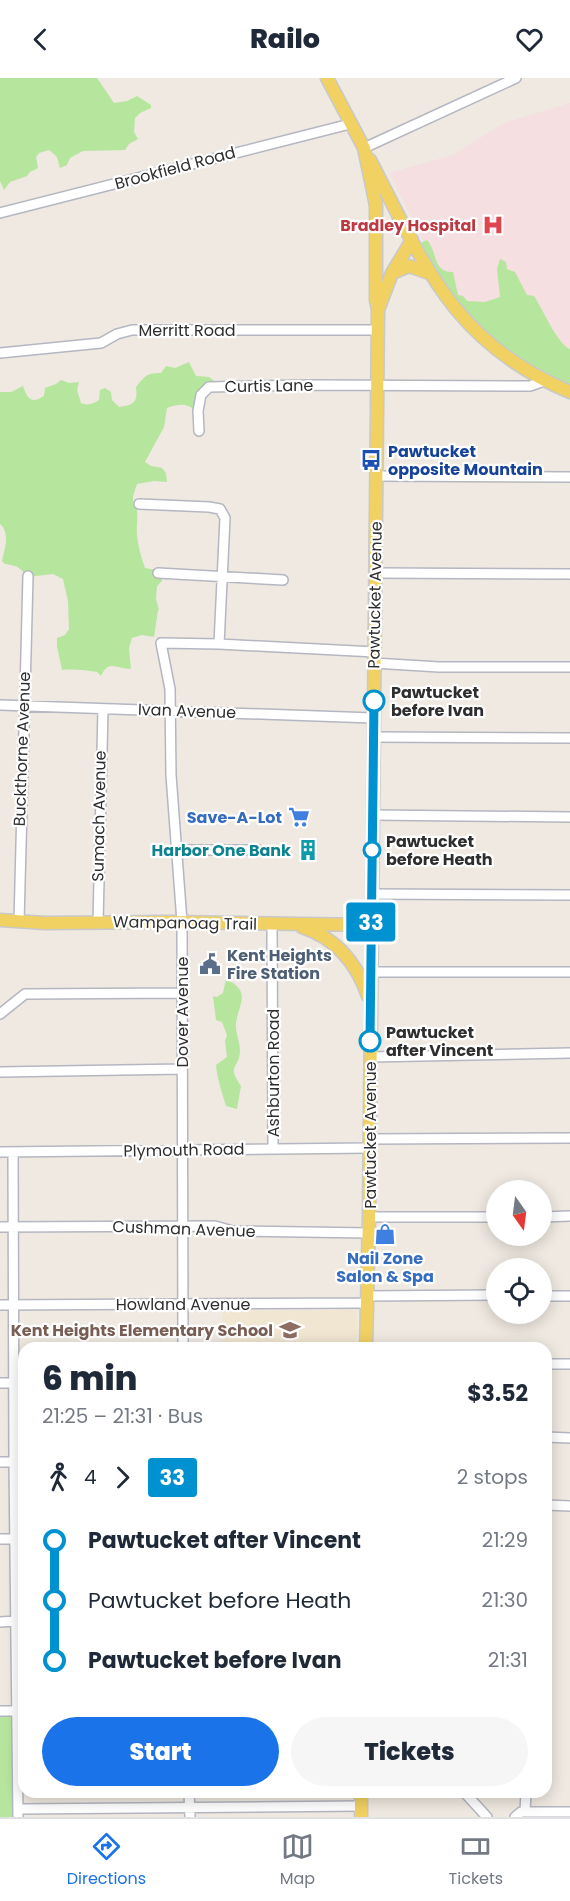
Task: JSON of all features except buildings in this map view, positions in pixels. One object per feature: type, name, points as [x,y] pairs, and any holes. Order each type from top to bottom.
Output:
[{"type":"main road","name":"Pawtucket Avenue","points":[[330,79],[350,124],[364,148],[375,206],[377,386],[366,1342]]},
{"type":"main road","points":[[364,148],[429,273],[458,314],[505,357],[570,391]]},
{"type":"main road","name":"Pawtucket Avenue","points":[[377,305],[387,264],[410,237]]},
{"type":"main road","name":"Pawtucket Avenue","points":[[377,305],[410,237]]},
{"type":"main road","points":[[392,273],[409,266],[429,273]]},
{"type":"main road","name":"Wampanoag Trail","points":[[0,920],[371,925]]},
{"type":"main road","points":[[295,925],[324,938],[347,956],[359,974],[371,1005]]},
{"type":"street","points":[[364,148],[511,79]]},
{"type":"street","name":"Brookfield Road","points":[[0,213],[350,124]]},
{"type":"street","name":"Merritt Road","points":[[0,353],[101,343],[117,334],[132,330],[377,330]]},
{"type":"street","name":"Curtis Lane","points":[[199,431],[198,411],[201,395],[209,387],[530,386],[547,380]]},
{"type":"street","points":[[376,476],[570,477]]},
{"type":"street","points":[[139,504],[209,507],[222,511],[225,518],[219,644],[374,657],[438,667],[570,668]]},
{"type":"street","points":[[158,573],[283,580]]},
{"type":"street","points":[[375,573],[570,574]]},
{"type":"street","name":"Buckthorne Avenue","points":[[18,922],[28,576]]},
{"type":"street","name":"Dover Avenue","points":[[183,1342],[182,922],[171,775],[169,681],[160,644],[219,644]]},
{"type":"street","name":"Ivan Avenue","points":[[0,705],[373,718]]},
{"type":"street","name":"Sumach Avenue","points":[[98,923],[103,709]]},
{"type":"street","points":[[373,738],[570,738]]},
{"type":"street","points":[[373,815],[570,817]]},
{"type":"street","points":[[177,850],[259,850]]},
{"type":"street","points":[[372,894],[570,895]]},
{"type":"street","name":"Ashburton Road","points":[[272,924],[273,1149]]},
{"type":"street","points":[[372,972],[570,972]]},
{"type":"street","points":[[0,1014],[25,994],[181,993]]},
{"type":"street","points":[[370,1057],[570,1053]]},
{"type":"street","points":[[0,1072],[182,1070]]},
{"type":"street","name":"Plymouth Road","points":[[0,1152],[273,1149],[570,1138]]},
{"type":"street","points":[[13,1153],[13,1382],[18,1449]]},
{"type":"street","points":[[369,1216],[486,1217]]},
{"type":"street","points":[[552,1216],[570,1216]]},
{"type":"street","name":"Cushman Avenue","points":[[0,1227],[214,1226],[233,1231],[369,1233]]},
{"type":"street","name":"Howland Avenue","points":[[0,1305],[486,1296]]},
{"type":"street","points":[[552,1296],[570,1296]]},
{"type":"street","points":[[552,1364],[570,1364]]},
{"type":"street","points":[[0,1383],[18,1382]]},
{"type":"street","points":[[552,1437],[570,1438]]},
{"type":"street","points":[[0,1462],[18,1462]]},
{"type":"street","points":[[552,1505],[570,1506]]},
{"type":"street","points":[[0,1539],[18,1539]]},
{"type":"street","points":[[18,1580],[16,1621],[18,1634]]},
{"type":"street","points":[[0,1622],[16,1621]]},
{"type":"street","points":[[18,1690],[18,1716]]},
{"type":"street","points":[[0,1711],[17,1711]]},
{"type":"street","points":[[19,1798],[18,1813],[361,1811]]},
{"type":"street","points":[[470,1798],[487,1817]]},
{"type":"street","points":[[525,1812],[526,1798]]},
{"type":"street","points":[[515,1817],[521,1812],[570,1812]]},
{"type":"shaded area","name":"Bradley Hospital","points":[[570,103],[570,384],[505,349],[442,278],[389,173],[453,155],[504,123]]},
{"type":"shaded area","name":"Kent Heights Elementary School","points":[[357,1310],[357,1342],[223,1342],[222,1311]]},
{"type":"green space","points":[[0,78],[97,78],[114,103],[127,101],[137,96],[151,105],[151,108],[135,118],[134,132],[138,139],[129,144],[125,150],[83,151],[70,158],[67,165],[60,168],[57,157],[49,150],[39,153],[36,157],[38,168],[27,176],[10,182],[4,190],[0,181]]},
{"type":"green space","points":[[427,240],[438,265],[446,271],[453,272],[458,295],[463,296],[467,301],[485,302],[500,297],[497,269],[500,259],[506,262],[507,269],[515,272],[527,295],[534,296],[555,334],[570,349],[570,392],[482,339],[416,245]]},
{"type":"green space","points":[[189,362],[196,376],[209,377],[220,385],[206,388],[199,408],[193,409],[187,405],[180,405],[167,408],[164,427],[145,462],[162,468],[166,473],[167,482],[154,481],[137,484],[133,496],[133,505],[136,506],[137,513],[138,543],[145,568],[157,570],[162,574],[162,581],[157,586],[156,599],[159,610],[154,637],[142,635],[132,638],[129,648],[131,669],[110,666],[101,676],[93,671],[62,670],[57,638],[65,635],[69,629],[68,601],[63,579],[53,574],[27,577],[18,568],[2,561],[6,537],[0,524],[0,392],[11,392],[23,386],[28,397],[36,400],[44,396],[45,388],[61,380],[69,383],[79,382],[77,390],[81,403],[90,404],[99,400],[100,390],[105,388],[111,392],[112,400],[119,407],[134,402],[136,387],[146,376],[161,373],[166,366],[175,368]]},
{"type":"green space","points":[[226,979],[239,988],[242,998],[236,1023],[240,1051],[234,1067],[234,1074],[241,1086],[237,1109],[226,1106],[216,1065],[227,1057],[225,1041],[227,1035],[222,1022],[216,1020],[213,996],[217,997],[223,993]]},
{"type":"green space","points":[[0,1711],[13,1711],[18,1817],[0,1817]]},
{"type":"bus line","name":"33","points":[[370,1041],[374,701]]},
{"type":"place","name":"Bradley Hospital","points":[[493,225]]},
{"type":"place","name":"Pawtucket opposite Mountain","points":[[371,460]]},
{"type":"place","name":"Pawtucket before Ivan","points":[[374,701]]},
{"type":"place","name":"Save-A-Lot","points":[[299,817]]},
{"type":"place","name":"Harbor One Bank","points":[[308,850]]},
{"type":"place","name":"Pawtucket before Heath","points":[[372,850]]},
{"type":"place","name":"Kent Heights Fire Station","points":[[210,964]]},
{"type":"place","name":"Pawtucket after Vincent","points":[[370,1041]]},
{"type":"place","name":"Nail Zone Salon & Spa","points":[[385,1234]]},
{"type":"place","name":"Kent Heights Elementary School","points":[[290,1330]]}]
